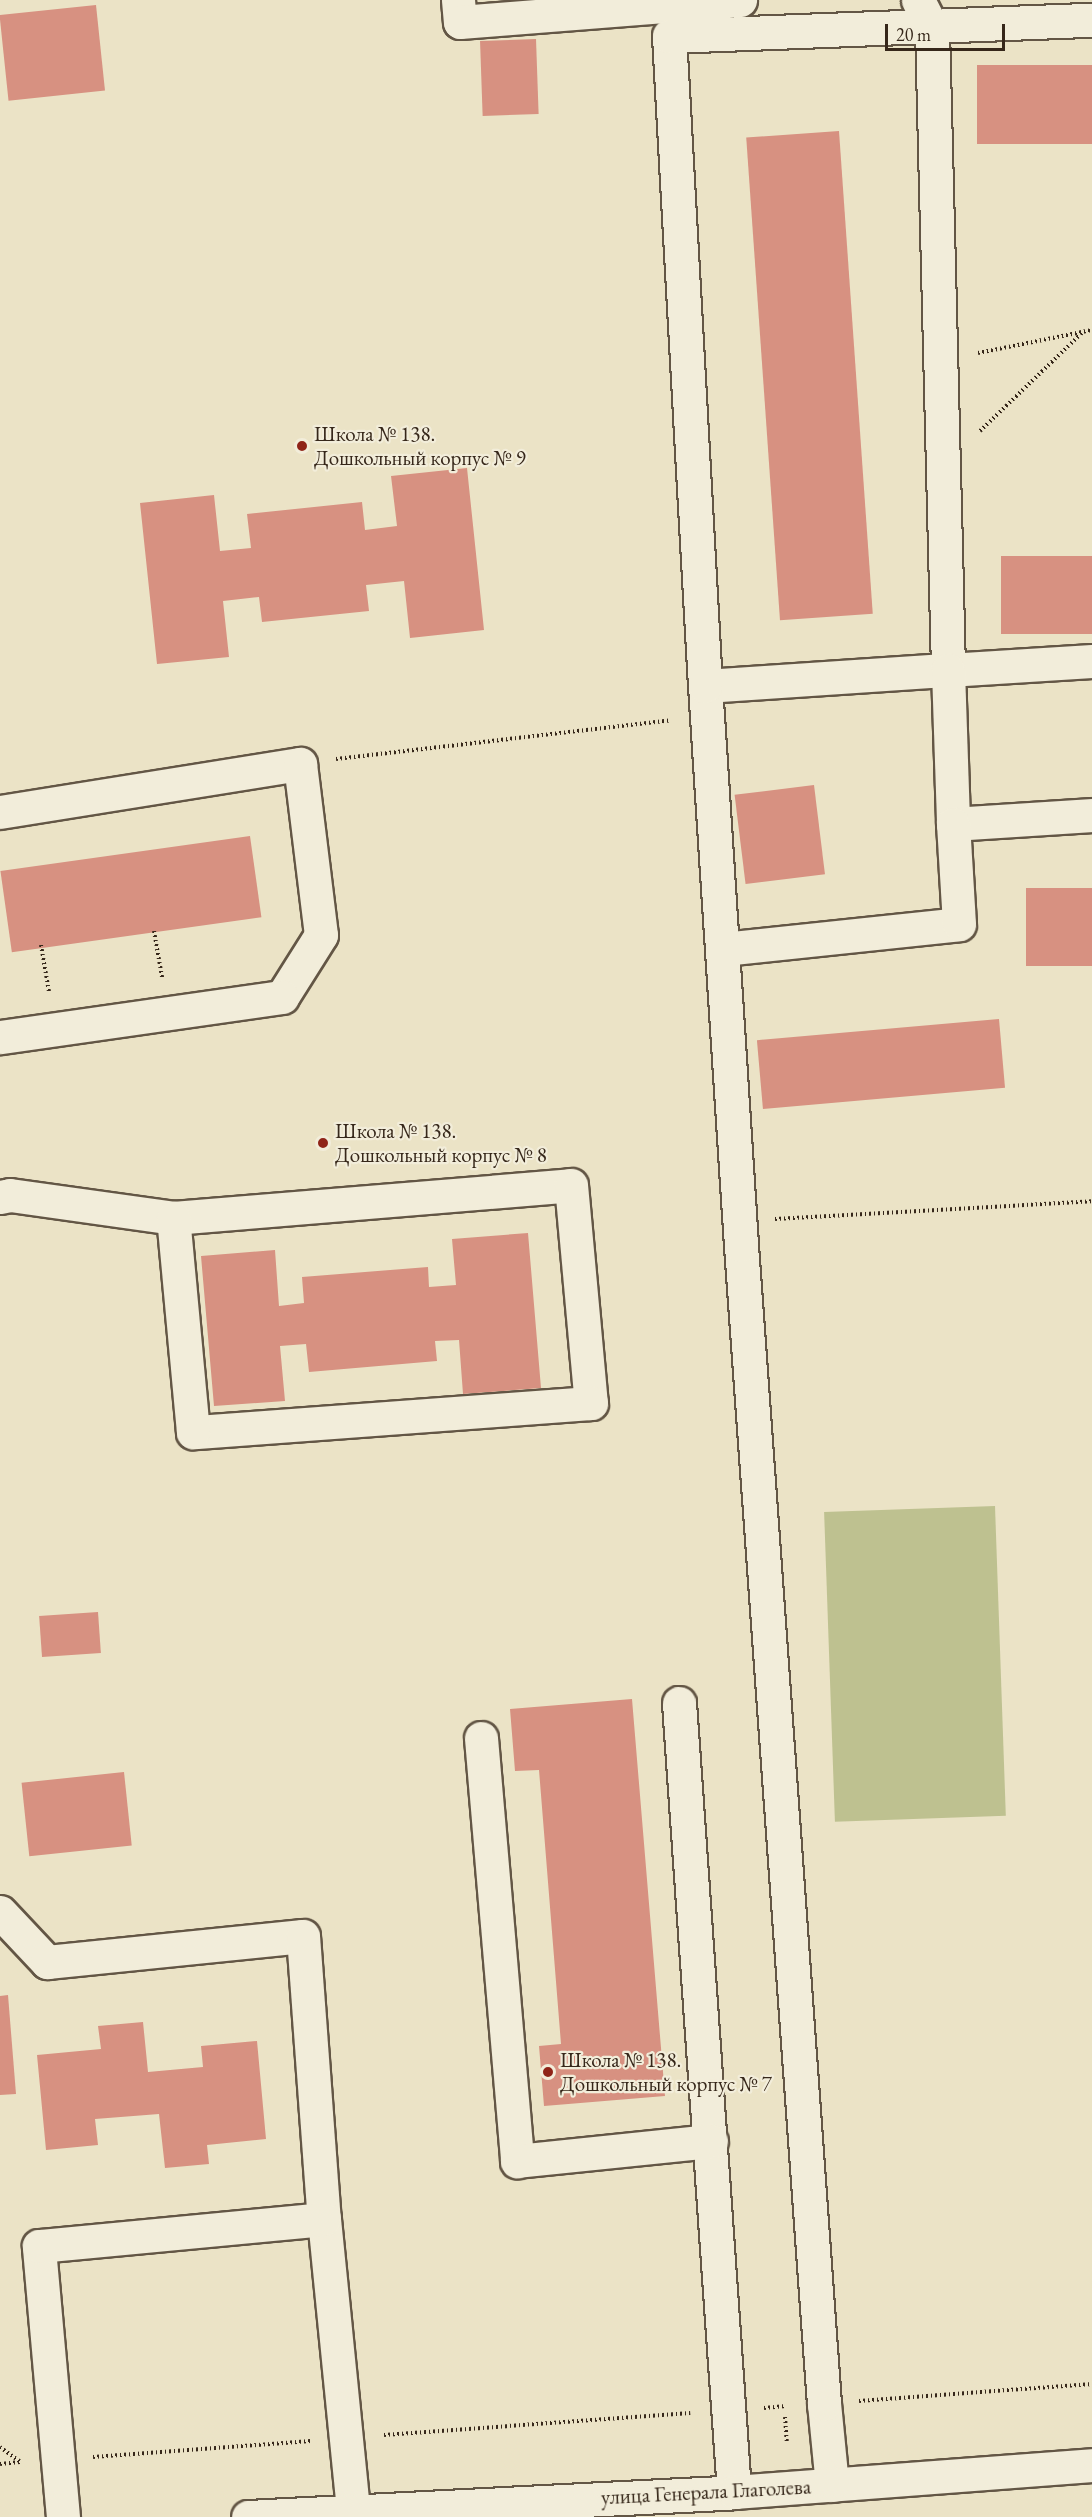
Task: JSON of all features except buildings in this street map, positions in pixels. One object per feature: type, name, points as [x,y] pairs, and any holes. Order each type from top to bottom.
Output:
[{"type":"street","points":[[433,0],[459,11],[740,0]]},
{"type":"street","points":[[723,949],[959,924],[953,824],[940,361],[925,14]]},
{"type":"street","points":[[832,2485],[824,2404],[741,1233],[705,686],[669,36],[925,14],[1092,20]]},
{"type":"street","points":[[705,686],[1092,661]]},
{"type":"street","points":[[0,812],[300,764],[321,935],[282,997],[0,1036]]},
{"type":"street","points":[[953,824],[1092,814]]},
{"type":"street","points":[[0,1197],[10,1196],[173,1218],[571,1185],[591,1403],[193,1432],[173,1218]]},
{"type":"street","points":[[680,1703],[734,2492]]},
{"type":"street","points":[[481,1738],[517,2161],[711,2141]]},
{"type":"street","points":[[0,1912],[47,1962],[303,1936],[324,2219],[353,2511]]},
{"type":"street","points":[[63,2517],[39,2246],[324,2219]]},
{"type":"street","name":"улица Генерала Глаголева","points":[[248,2517],[734,2492],[1092,2465]]},
{"type":"path","points":[[940,361],[1092,330]]},
{"type":"path","points":[[943,467],[1083,332]]},
{"type":"path","points":[[300,764],[639,723]]},
{"type":"path","points":[[154,931],[168,1013]]},
{"type":"path","points":[[41,945],[56,1029]]},
{"type":"path","points":[[741,1233],[1092,1201]]},
{"type":"path","points":[[0,2464],[1092,2384]]},
{"type":"path","points":[[784,2406],[787,2443]]},
{"type":"path","points":[[0,2447],[21,2462]]},
{"type":"green space","points":[[995,1506],[1006,1816],[835,1822],[824,1512]]},
{"type":"place","name":"Школа № 138. Дошкольный корпус № 9","points":[[302,446]]},
{"type":"place","name":"Школа № 138. Дошкольный корпус № 8","points":[[323,1143]]},
{"type":"place","name":"Школа № 138. Дошкольный корпус № 7","points":[[548,2072]]}]
